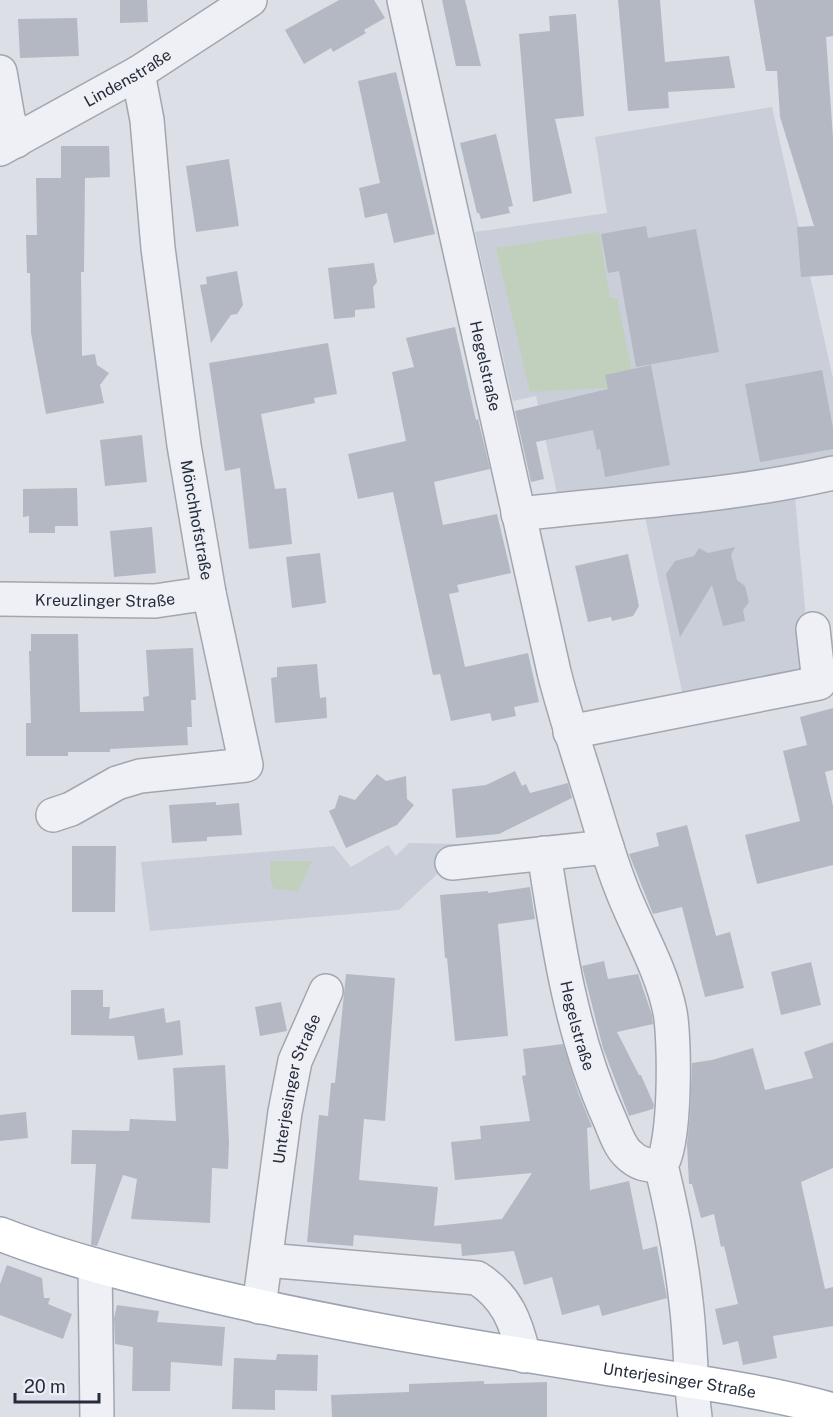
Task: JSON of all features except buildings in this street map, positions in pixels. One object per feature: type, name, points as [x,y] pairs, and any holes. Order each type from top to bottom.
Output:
[{"type":"main road","name":"Unterjesinger Straße","points":[[0,1234],[95,1265],[259,1307],[524,1356],[771,1395],[833,1410]]},
{"type":"street","name":"Lindenstraße","points":[[8,145],[138,73],[250,0]]},
{"type":"street","name":"Hegelstraße","points":[[404,0],[554,672],[570,732],[607,847],[630,910],[657,968],[670,1011],[673,1047],[671,1115],[669,1144],[661,1165],[640,1164],[626,1153],[597,1090],[571,1004],[544,853]]},
{"type":"street","points":[[0,72],[8,118],[8,145]]},
{"type":"street","name":"Mönchhofstraße","points":[[53,815],[71,809],[117,783],[140,776],[246,765],[209,593],[184,445],[157,237],[147,120],[138,73]]},
{"type":"street","points":[[518,514],[654,502],[797,482],[833,473]]},
{"type":"street","name":"Kreuzlinger Straße","points":[[0,599],[155,601],[209,593]]},
{"type":"street","points":[[570,732],[819,683],[813,629]]},
{"type":"street","points":[[452,862],[607,847]]},
{"type":"street","name":"Unterjesinger Straße","points":[[259,1307],[285,1112],[295,1061],[326,991]]},
{"type":"street","points":[[661,1165],[683,1271],[689,1330],[690,1382],[695,1417]]},
{"type":"street","points":[[266,1260],[477,1278],[492,1287],[503,1300],[524,1356]]},
{"type":"street","points":[[95,1265],[97,1417]]},
{"type":"shaded area","points":[[772,107],[833,378],[833,463],[558,498],[536,396],[513,401],[475,232],[607,213],[595,137]]},
{"type":"shaded area","points":[[794,486],[811,674],[683,696],[645,517]]},
{"type":"shaded area","points":[[409,843],[458,844],[455,857],[399,910],[150,931],[141,862],[334,846],[351,867],[388,845],[396,856]]},
{"type":"green space","points":[[599,232],[610,298],[617,298],[635,386],[530,392],[496,248]]},
{"type":"green space","points":[[270,861],[312,861],[298,891],[274,889],[270,879]]}]
